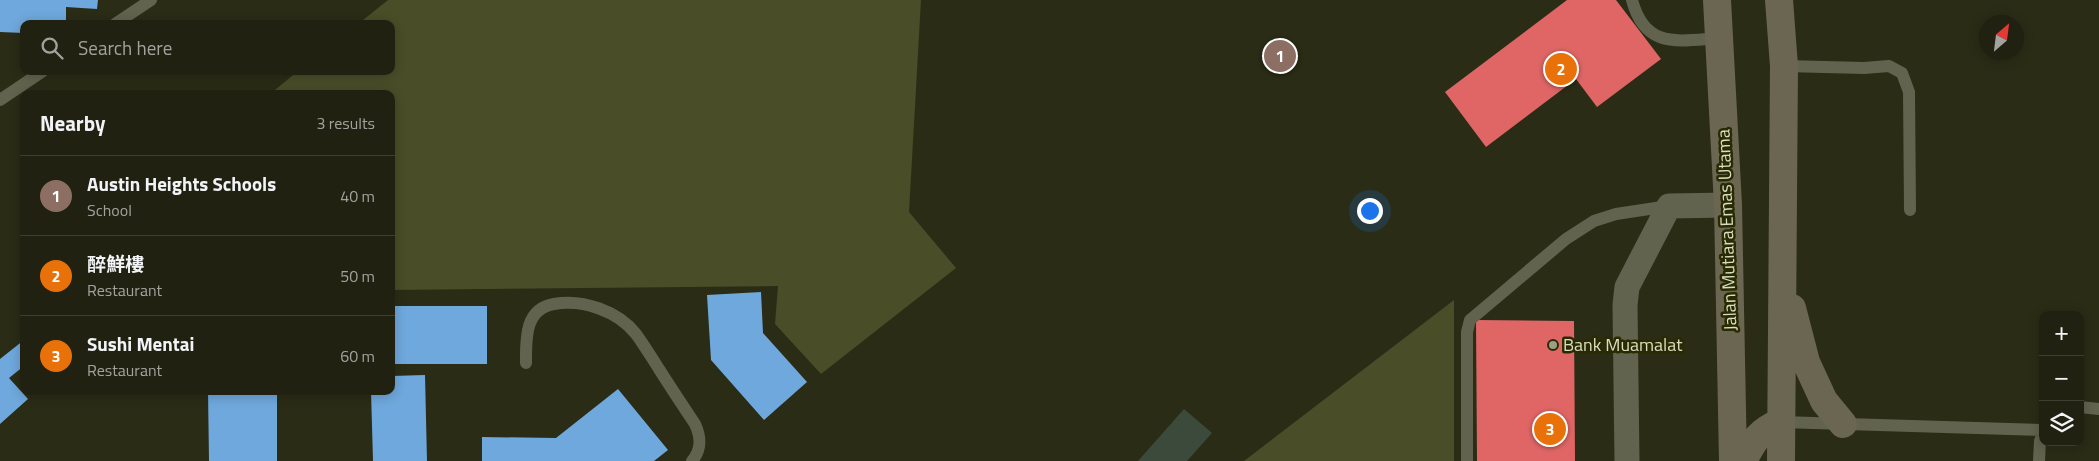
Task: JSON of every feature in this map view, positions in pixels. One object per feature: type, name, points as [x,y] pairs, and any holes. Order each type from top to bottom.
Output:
[{"type":"main road","name":"Jalan Mutiara Emas Utama","points":[[1717,0],[1728,205],[1732,461]]},
{"type":"main road","points":[[1779,0],[1784,66],[1781,461]]},
{"type":"main road","points":[[1782,273],[1806,362],[1824,401],[1843,424]]},
{"type":"main road","points":[[1743,461],[1759,434],[1781,422]]},
{"type":"street","points":[[1627,461],[1624,304],[1627,287],[1669,206],[1728,205]]},
{"type":"lane","points":[[121,20],[151,0]]},
{"type":"lane","points":[[1632,0],[1635,12],[1642,25],[1651,34],[1662,39],[1672,42],[1718,38]]},
{"type":"lane","points":[[1784,66],[1864,68],[1889,66],[1902,73],[1909,92],[1910,210]]},
{"type":"lane","points":[[0,100],[37,75]]},
{"type":"lane","points":[[1467,461],[1467,332],[1468,325],[1475,315],[1566,239],[1594,221],[1616,214],[1669,206]]},
{"type":"lane","points":[[526,363],[527,330],[533,316],[541,309],[551,304],[577,303],[604,310],[615,316],[635,333],[695,424],[699,434],[700,446],[692,461]]},
{"type":"lane","points":[[2084,407],[2099,409]]},
{"type":"lane","points":[[1781,422],[2039,431]]},
{"type":"lane","points":[[2039,461],[2040,446]]},
{"type":"green space","points":[[388,0],[921,0],[909,212],[956,268],[821,374],[775,324],[778,286],[395,290],[395,90],[275,90],[293,75],[395,75],[395,20],[363,20]]},
{"type":"green space","points":[[1454,300],[1454,461],[1244,461]]},
{"type":"building: Shops","points":[[1567,0],[1616,0],[1661,59],[1597,107],[1576,79],[1486,147],[1445,92]]},
{"type":"building: Shops","points":[[1476,320],[1574,321],[1575,461],[1477,461]]},
{"type":"building: Schools","points":[[0,0],[98,0],[97,9],[66,7],[66,20],[20,20],[20,33],[0,32]]},
{"type":"building: Schools","points":[[761,292],[763,333],[807,382],[764,420],[711,360],[707,295]]},
{"type":"building: Schools","points":[[395,306],[487,306],[487,364],[395,364]]},
{"type":"building: Schools","points":[[20,343],[20,369],[9,378],[20,390],[20,395],[24,395],[28,399],[0,424],[0,359]]},
{"type":"building: Schools","points":[[425,375],[427,461],[373,461],[371,395],[395,395],[395,376]]},
{"type":"building: Schools","points":[[618,389],[668,450],[654,461],[482,461],[482,437],[556,438]]},
{"type":"building: Schools","points":[[208,395],[277,395],[277,461],[209,461]]},
{"type":"building: Other","points":[[1184,409],[1212,433],[1187,461],[1138,461]]},
{"type":"place","name":"Austin Heights Schools","points":[[1280,56]]},
{"type":"place","name":"醉鮮樓","points":[[1561,69]]},
{"type":"place","name":"Bank Muamalat","points":[[1553,345]]},
{"type":"place","name":"Sushi Mentai","points":[[1550,429]]}]
